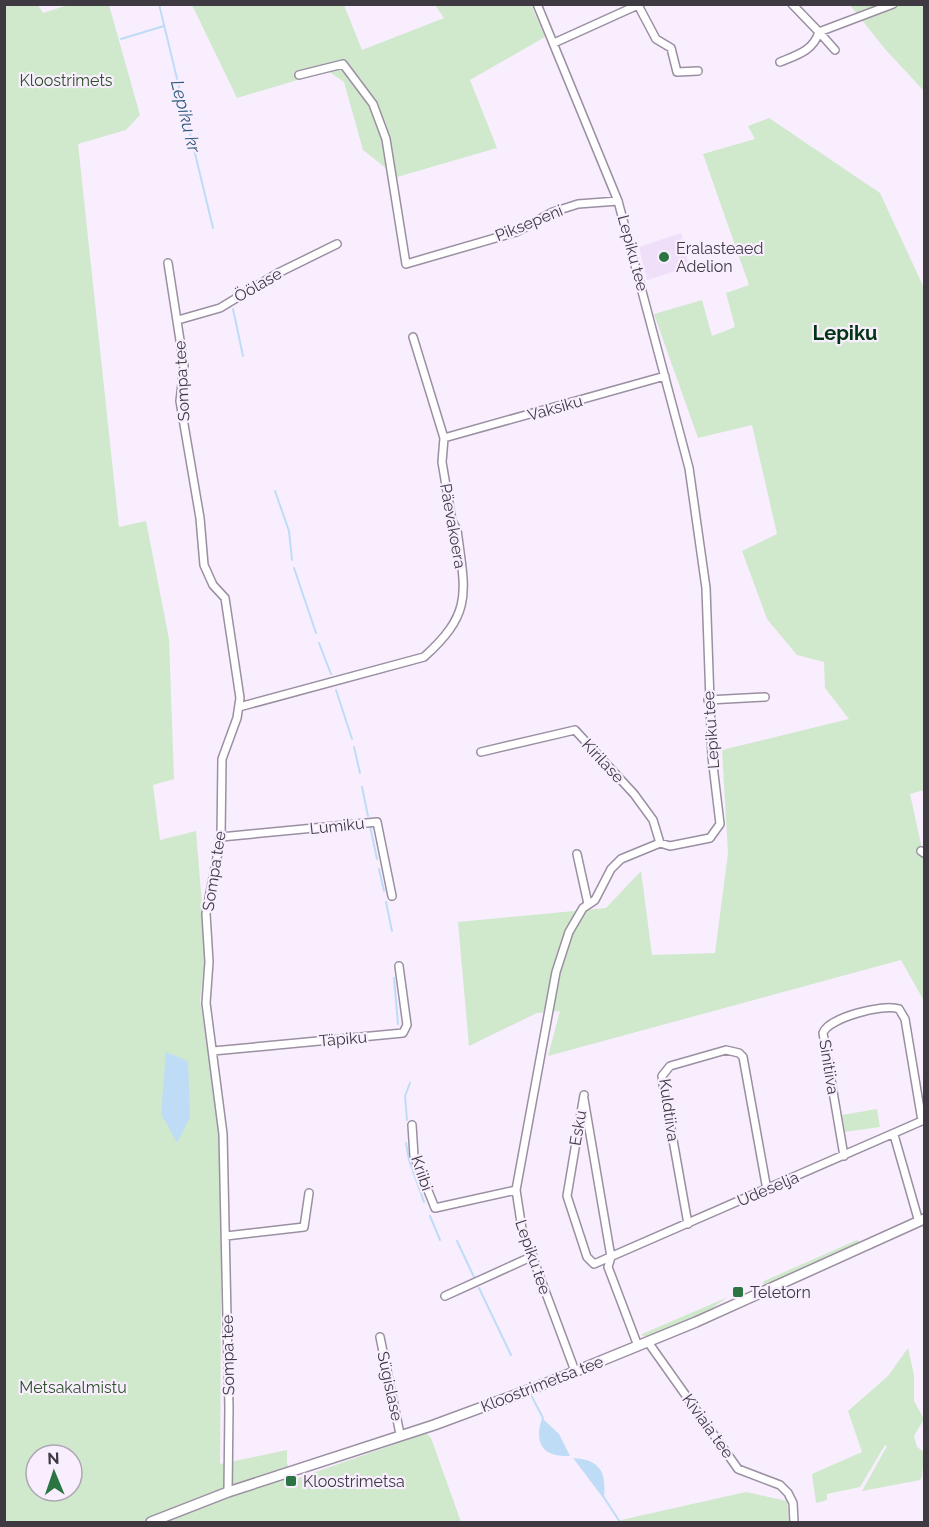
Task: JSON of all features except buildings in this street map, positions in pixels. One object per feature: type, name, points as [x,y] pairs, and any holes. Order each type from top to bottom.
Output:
[{"type":"main road","name":"Kloostrimetsa tee","points":[[151,1522],[178,1509],[443,1421],[575,1371],[648,1342],[922,1220]]},
{"type":"street","name":"Lepiku tee","points":[[537,4],[618,201],[689,468],[708,610],[708,700],[720,824],[710,838],[670,846],[660,843],[621,859],[611,869],[595,900],[588,904],[568,932],[556,972],[516,1190],[518,1214],[575,1371]]},
{"type":"street","points":[[792,4],[835,50]]},
{"type":"street","points":[[819,32],[893,4]]},
{"type":"street","points":[[554,43],[638,5],[656,39],[671,48],[677,72],[698,71]]},
{"type":"street","points":[[780,62],[807,51],[816,42],[819,32]]},
{"type":"street","name":"Piksepeni","points":[[298,75],[343,64],[373,104],[386,139],[406,264],[516,232],[553,212],[578,204],[618,201]]},
{"type":"street","name":"Öölase","points":[[178,320],[220,308],[278,273],[337,244]]},
{"type":"street","name":"Sompa tee","points":[[168,263],[184,366],[180,401],[200,518],[204,566],[213,585],[225,598],[239,681],[239,707],[222,759],[221,837],[206,914],[209,962],[206,1003],[223,1134],[228,1492]]},
{"type":"street","name":"Päevakoera","points":[[239,707],[424,657],[448,636],[458,621],[464,593],[457,530],[452,521],[442,462],[444,438],[413,337]]},
{"type":"street","name":"Vaksiku","points":[[444,438],[665,376]]},
{"type":"street","points":[[708,700],[765,697]]},
{"type":"street","name":"Kirilase","points":[[482,752],[575,730],[634,794],[653,820],[660,843]]},
{"type":"street","name":"Lumiku","points":[[221,837],[377,822],[392,896]]},
{"type":"street","points":[[577,854],[588,904]]},
{"type":"street","name":"Täpiku","points":[[213,1051],[403,1033],[407,1025],[399,966]]},
{"type":"street","name":"Sinitiiva","points":[[844,1156],[823,1033],[831,1023],[885,1006],[899,1009],[904,1019],[923,1120]]},
{"type":"street","name":"Kuldtiiva","points":[[688,1224],[662,1076],[670,1066],[726,1050],[739,1053],[743,1057],[767,1190]]},
{"type":"street","name":"Esku","points":[[611,1257],[594,1264],[587,1257],[569,1208],[568,1184],[584,1095],[611,1257],[608,1267],[638,1346]]},
{"type":"street","name":"Udeselja","points":[[611,1257],[894,1135],[923,1120]]},
{"type":"street","name":"Kriibi","points":[[412,1125],[414,1156],[435,1208],[506,1190],[516,1190]]},
{"type":"street","points":[[894,1135],[922,1220]]},
{"type":"street","points":[[226,1236],[304,1227],[309,1193]]},
{"type":"street","points":[[445,1296],[533,1256]]},
{"type":"street","name":"Sügislase","points":[[380,1338],[400,1434]]},
{"type":"street","name":"Kiviaia tee","points":[[648,1342],[738,1469],[780,1485],[788,1493],[793,1503],[794,1522]]},
{"type":"shaded area","name":"Eralasteaed Adelion","points":[[681,233],[689,267],[647,280],[639,247]]},
{"type":"green space","points":[[5,5],[38,5],[43,13],[68,5],[109,5],[140,115],[126,130],[78,144],[119,527],[146,521],[169,639],[174,779],[153,785],[160,840],[196,831],[206,952],[200,1000],[217,1114],[222,1176],[220,1464],[287,1450],[287,1463],[293,1480],[426,1433],[431,1438],[461,1522],[5,1522]]},
{"type":"green space","points":[[192,5],[344,5],[362,50],[444,18],[435,5],[531,5],[545,37],[470,80],[497,148],[397,177],[363,150],[344,82],[328,71],[237,98]]},
{"type":"green space","points":[[850,5],[924,5],[924,91],[885,49]]},
{"type":"green space","points":[[769,118],[880,193],[924,288],[924,790],[910,794],[924,858],[924,1001],[901,960],[548,1056],[560,1011],[537,1013],[469,1046],[458,922],[606,908],[641,871],[652,955],[715,953],[728,853],[722,750],[849,719],[825,688],[824,662],[797,655],[767,619],[742,551],[777,534],[752,425],[698,438],[654,314],[702,300],[712,336],[735,327],[726,293],[749,285],[703,154],[755,139],[748,126]]},
{"type":"green space","points":[[877,1109],[880,1127],[845,1132],[842,1115]]},
{"type":"green space","points":[[857,1240],[861,1243],[772,1283],[763,1284],[764,1281]]},
{"type":"green space","points":[[728,1297],[703,1314],[651,1336],[642,1336],[642,1334]]},
{"type":"green space","points":[[908,1348],[914,1375],[914,1401],[924,1419],[914,1436],[917,1447],[924,1452],[922,1477],[920,1480],[862,1491],[887,1446],[885,1445],[860,1487],[827,1494],[827,1500],[816,1503],[812,1474],[862,1452],[848,1411],[888,1376]]},
{"type":"green space","points":[[746,1492],[787,1501],[789,1522],[612,1522]]},
{"type":"water","points":[[166,1052],[188,1061],[190,1117],[177,1143],[161,1114]]},
{"type":"water","points":[[542,1418],[559,1434],[570,1456],[553,1454],[542,1447],[539,1435]]},
{"type":"water","points":[[573,1458],[590,1462],[600,1470],[604,1482],[604,1499]]},
{"type":"waterway","name":"Lepiku kr","points":[[159,4],[213,228]]},
{"type":"waterway","points":[[121,39],[164,26]]},
{"type":"waterway","name":"Lepiku kr","points":[[233,309],[243,356]]},
{"type":"waterway","name":"Lepiku kr","points":[[275,491],[289,531],[292,560]]},
{"type":"waterway","name":"Lepiku kr","points":[[294,568],[316,633]]},
{"type":"waterway","name":"Lepiku kr","points":[[319,643],[331,674]]},
{"type":"waterway","name":"Lepiku kr","points":[[336,690],[352,739]]},
{"type":"waterway","name":"Lepiku kr","points":[[354,747],[360,773]]},
{"type":"waterway","name":"Lepiku kr","points":[[362,787],[368,816]]},
{"type":"waterway","name":"Lepiku kr","points":[[370,826],[377,859]]},
{"type":"waterway","name":"Lepiku kr","points":[[379,869],[384,891]]},
{"type":"waterway","name":"Lepiku kr","points":[[386,902],[392,931]]},
{"type":"waterway","name":"Lepiku kr","points":[[394,978],[398,1024]]},
{"type":"waterway","name":"Lepiku kr","points":[[407,1120],[405,1096],[410,1083]]},
{"type":"waterway","name":"Lepiku kr","points":[[406,1143],[409,1160],[424,1202]]},
{"type":"waterway","name":"Lepiku kr","points":[[430,1216],[440,1240]]},
{"type":"waterway","name":"Lepiku kr","points":[[457,1241],[474,1277]]},
{"type":"waterway","name":"Lepiku kr","points":[[479,1288],[511,1355]]},
{"type":"waterway","name":"Lepiku kr","points":[[532,1397],[543,1418]]},
{"type":"waterway","name":"Lepiku kr","points":[[603,1496],[620,1522]]},
{"type":"place","name":"Eralasteaed Adelion","points":[[664,257]]},
{"type":"place","name":"Teletorn","points":[[738,1292]]},
{"type":"place","name":"Kloostrimetsa","points":[[291,1481]]},
{"type":"district","name":"Lepiku","points":[[845,333]]},
{"type":"park label","name":"Kloostrimets","points":[[66,80]]},
{"type":"park label","name":"Metsakalmistu","points":[[73,1387]]}]
